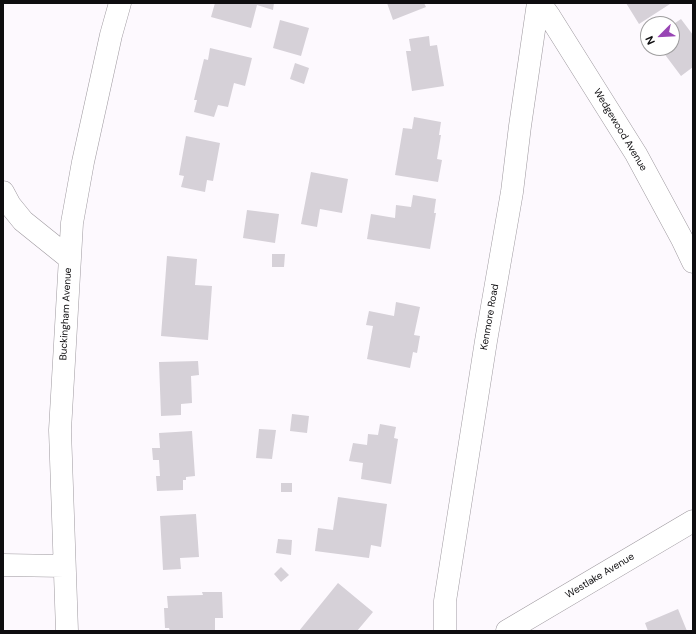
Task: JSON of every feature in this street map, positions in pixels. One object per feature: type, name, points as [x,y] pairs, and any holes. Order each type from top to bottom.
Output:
[{"type":"street","name":"Buckingham Avenue","points":[[67,631],[60,430],[69,258],[72,223],[83,162],[110,35],[120,3]]},
{"type":"street","name":"Wedgewood Avenue","points":[[539,3],[550,17],[636,154],[693,262]]},
{"type":"street","name":"Kenmore Road","points":[[445,631],[445,601],[486,341],[512,192],[520,126],[539,3]]},
{"type":"street","points":[[3,192],[10,205],[23,221],[69,258]]},
{"type":"street","name":"Westlake Avenue","points":[[507,631],[693,521]]},
{"type":"street","points":[[3,565],[64,566]]},
{"type":"building","points":[[215,3],[274,3],[273,10],[257,5],[251,28],[211,17]]},
{"type":"building","points":[[387,3],[424,3],[426,7],[393,20]]},
{"type":"building","points":[[626,3],[670,4],[651,16],[640,16],[639,24]]},
{"type":"building","points":[[280,20],[309,28],[301,56],[273,48]]},
{"type":"building","points":[[680,20],[693,35],[693,67],[681,76],[666,56],[680,56]]},
{"type":"building","points":[[429,36],[430,46],[437,45],[444,86],[412,91],[406,51],[411,51],[409,39]]},
{"type":"building","points":[[210,48],[252,58],[245,86],[234,83],[228,107],[218,105],[214,117],[194,112],[197,100],[194,100],[204,59],[208,60]]},
{"type":"building","points":[[295,63],[309,68],[304,84],[290,79]]},
{"type":"building","points":[[414,117],[441,122],[439,135],[441,135],[437,159],[442,160],[438,182],[395,175],[403,128],[412,129]]},
{"type":"building","points":[[186,136],[220,143],[213,181],[207,180],[205,192],[181,187],[184,176],[179,175]]},
{"type":"building","points":[[311,172],[348,179],[342,213],[320,209],[317,227],[301,224]]},
{"type":"building","points":[[413,195],[436,199],[434,213],[436,213],[430,249],[367,239],[371,214],[395,218],[396,205],[411,207]]},
{"type":"building","points":[[247,210],[279,214],[275,243],[243,238]]},
{"type":"building","points":[[272,254],[285,254],[284,267],[272,267]]},
{"type":"building","points":[[167,256],[197,259],[195,285],[212,286],[208,340],[161,336]]},
{"type":"building","points":[[396,302],[420,307],[414,335],[420,336],[417,353],[413,352],[410,368],[367,359],[373,326],[366,325],[369,311],[394,316]]},
{"type":"building","points":[[198,361],[199,375],[191,376],[192,403],[181,404],[181,415],[161,416],[159,362]]},
{"type":"building","points":[[292,414],[309,416],[307,433],[290,431]]},
{"type":"building","points":[[380,424],[396,427],[394,438],[398,439],[391,484],[361,479],[363,463],[349,461],[353,443],[367,445],[368,434],[378,435]]},
{"type":"building","points":[[259,429],[276,430],[272,459],[256,458]]},
{"type":"building","points":[[192,431],[195,476],[186,477],[186,480],[183,480],[183,490],[157,491],[156,476],[160,476],[159,460],[153,460],[152,448],[160,448],[159,433]]},
{"type":"building","points":[[281,483],[292,483],[292,492],[281,492]]},
{"type":"building","points":[[338,497],[387,504],[381,547],[371,545],[369,558],[315,551],[318,528],[333,530]]},
{"type":"building","points":[[196,514],[199,557],[180,558],[181,569],[163,570],[160,516]]},
{"type":"building","points":[[278,539],[292,540],[291,555],[276,553]]},
{"type":"building","points":[[281,567],[289,575],[281,582],[274,574]]},
{"type":"building","points":[[338,583],[373,612],[357,631],[299,631]]},
{"type":"building","points":[[202,592],[222,592],[223,618],[215,618],[215,631],[170,631],[169,628],[165,628],[164,608],[168,608],[167,596],[203,595]]},
{"type":"building","points":[[678,609],[687,631],[648,631],[645,623]]}]
